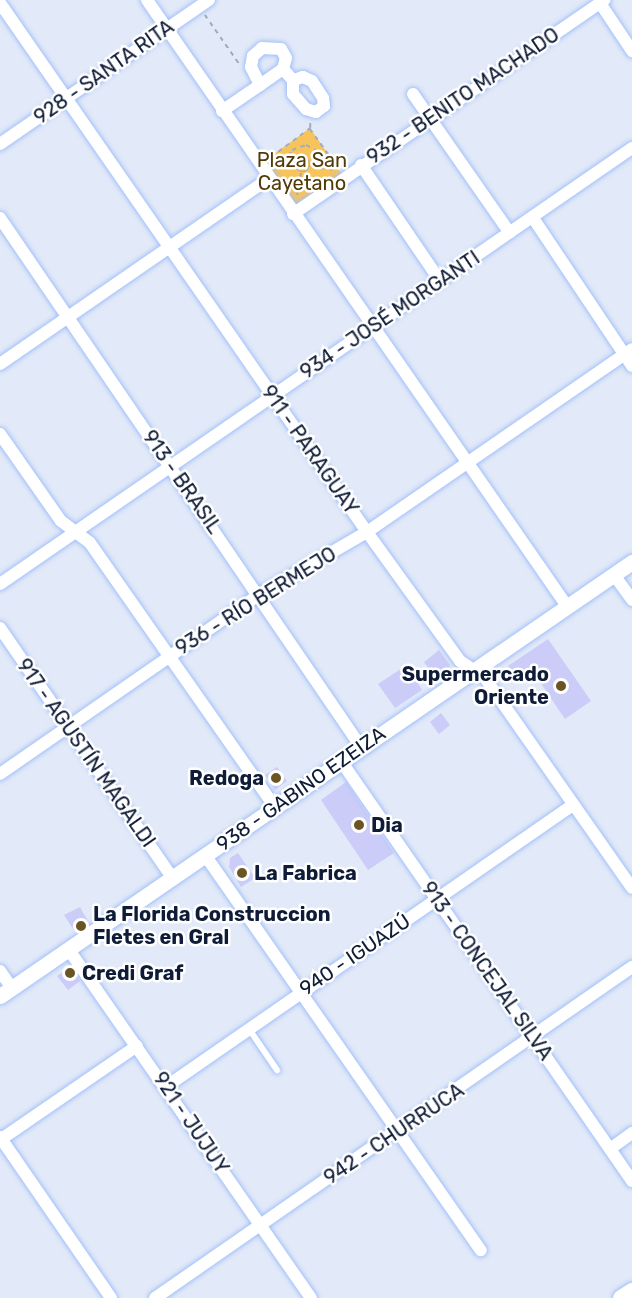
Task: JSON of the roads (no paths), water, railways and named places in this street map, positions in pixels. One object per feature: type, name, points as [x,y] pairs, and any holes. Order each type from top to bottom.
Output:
[{"type":"main road","points":[[621,1298],[632,1291]]},
{"type":"street","points":[[147,0],[268,179],[373,325],[567,606]]},
{"type":"street","points":[[602,2],[632,51]]},
{"type":"street","name":"932 - BENITO MACHADO","points":[[293,214],[342,173],[361,165],[602,2]]},
{"type":"street","name":"911 - PARAGUAY","points":[[0,3],[367,532],[460,662],[485,678],[632,888]]},
{"type":"street","name":"928 - SANTA RITA","points":[[0,144],[204,3]]},
{"type":"street","points":[[222,111],[260,86],[283,69],[286,58],[281,49],[268,47],[257,51],[251,67],[260,86]]},
{"type":"street","points":[[283,69],[293,80],[293,94],[310,112],[324,106],[323,98],[308,78],[293,80]]},
{"type":"street","points":[[413,94],[510,233]]},
{"type":"street","name":"934 - JOSÉ MORGANTI","points":[[0,584],[170,464],[533,218],[632,148]]},
{"type":"street","points":[[361,165],[440,281]]},
{"type":"street","points":[[0,364],[268,179]]},
{"type":"street","name":"913 - BRASIL","points":[[0,218],[260,594],[361,747]]},
{"type":"street","points":[[533,218],[628,351],[632,366]]},
{"type":"street","name":"936 - RÍO BERMEJO","points":[[0,774],[260,594],[367,532],[628,351]]},
{"type":"street","points":[[0,434],[61,521],[90,543],[275,807]]},
{"type":"street","name":"938 - GABINO EZEIZA","points":[[6,992],[632,562]]},
{"type":"street","points":[[614,574],[632,600]]},
{"type":"street","name":"917 - AGUSTÍN MAGALDI","points":[[0,628],[172,877]]},
{"type":"street","name":"913 - CONCEJAL SILVA","points":[[341,761],[632,1181]]},
{"type":"street","name":"940 - IGUAZÚ","points":[[167,1086],[573,805]]},
{"type":"street","points":[[205,855],[481,1250]]},
{"type":"street","name":"921 - JUJUY","points":[[69,950],[167,1086],[311,1298]]},
{"type":"street","name":"942 - CHURRUCA","points":[[155,1298],[534,1038],[632,967]]},
{"type":"street","points":[[0,971],[6,992]]},
{"type":"street","points":[[111,1298],[0,1139],[137,1046]]},
{"type":"street","points":[[610,1149],[632,1133]]},
{"type":"lane","points":[[249,1029],[278,1070]]},
{"type":"place","name":"Supermercado Oriente","points":[[561,686]]},
{"type":"place","name":"Redoga","points":[[276,778]]},
{"type":"place","name":"Dia","points":[[359,825]]},
{"type":"place","name":"La Fabrica","points":[[242,873]]},
{"type":"place","name":"La Florida Construccion Fletes en Gral","points":[[81,926]]},
{"type":"place","name":"Credi Graf","points":[[70,973]]},
{"type":"park label","name":"Plaza San Cayetano","points":[[302,172]]}]
